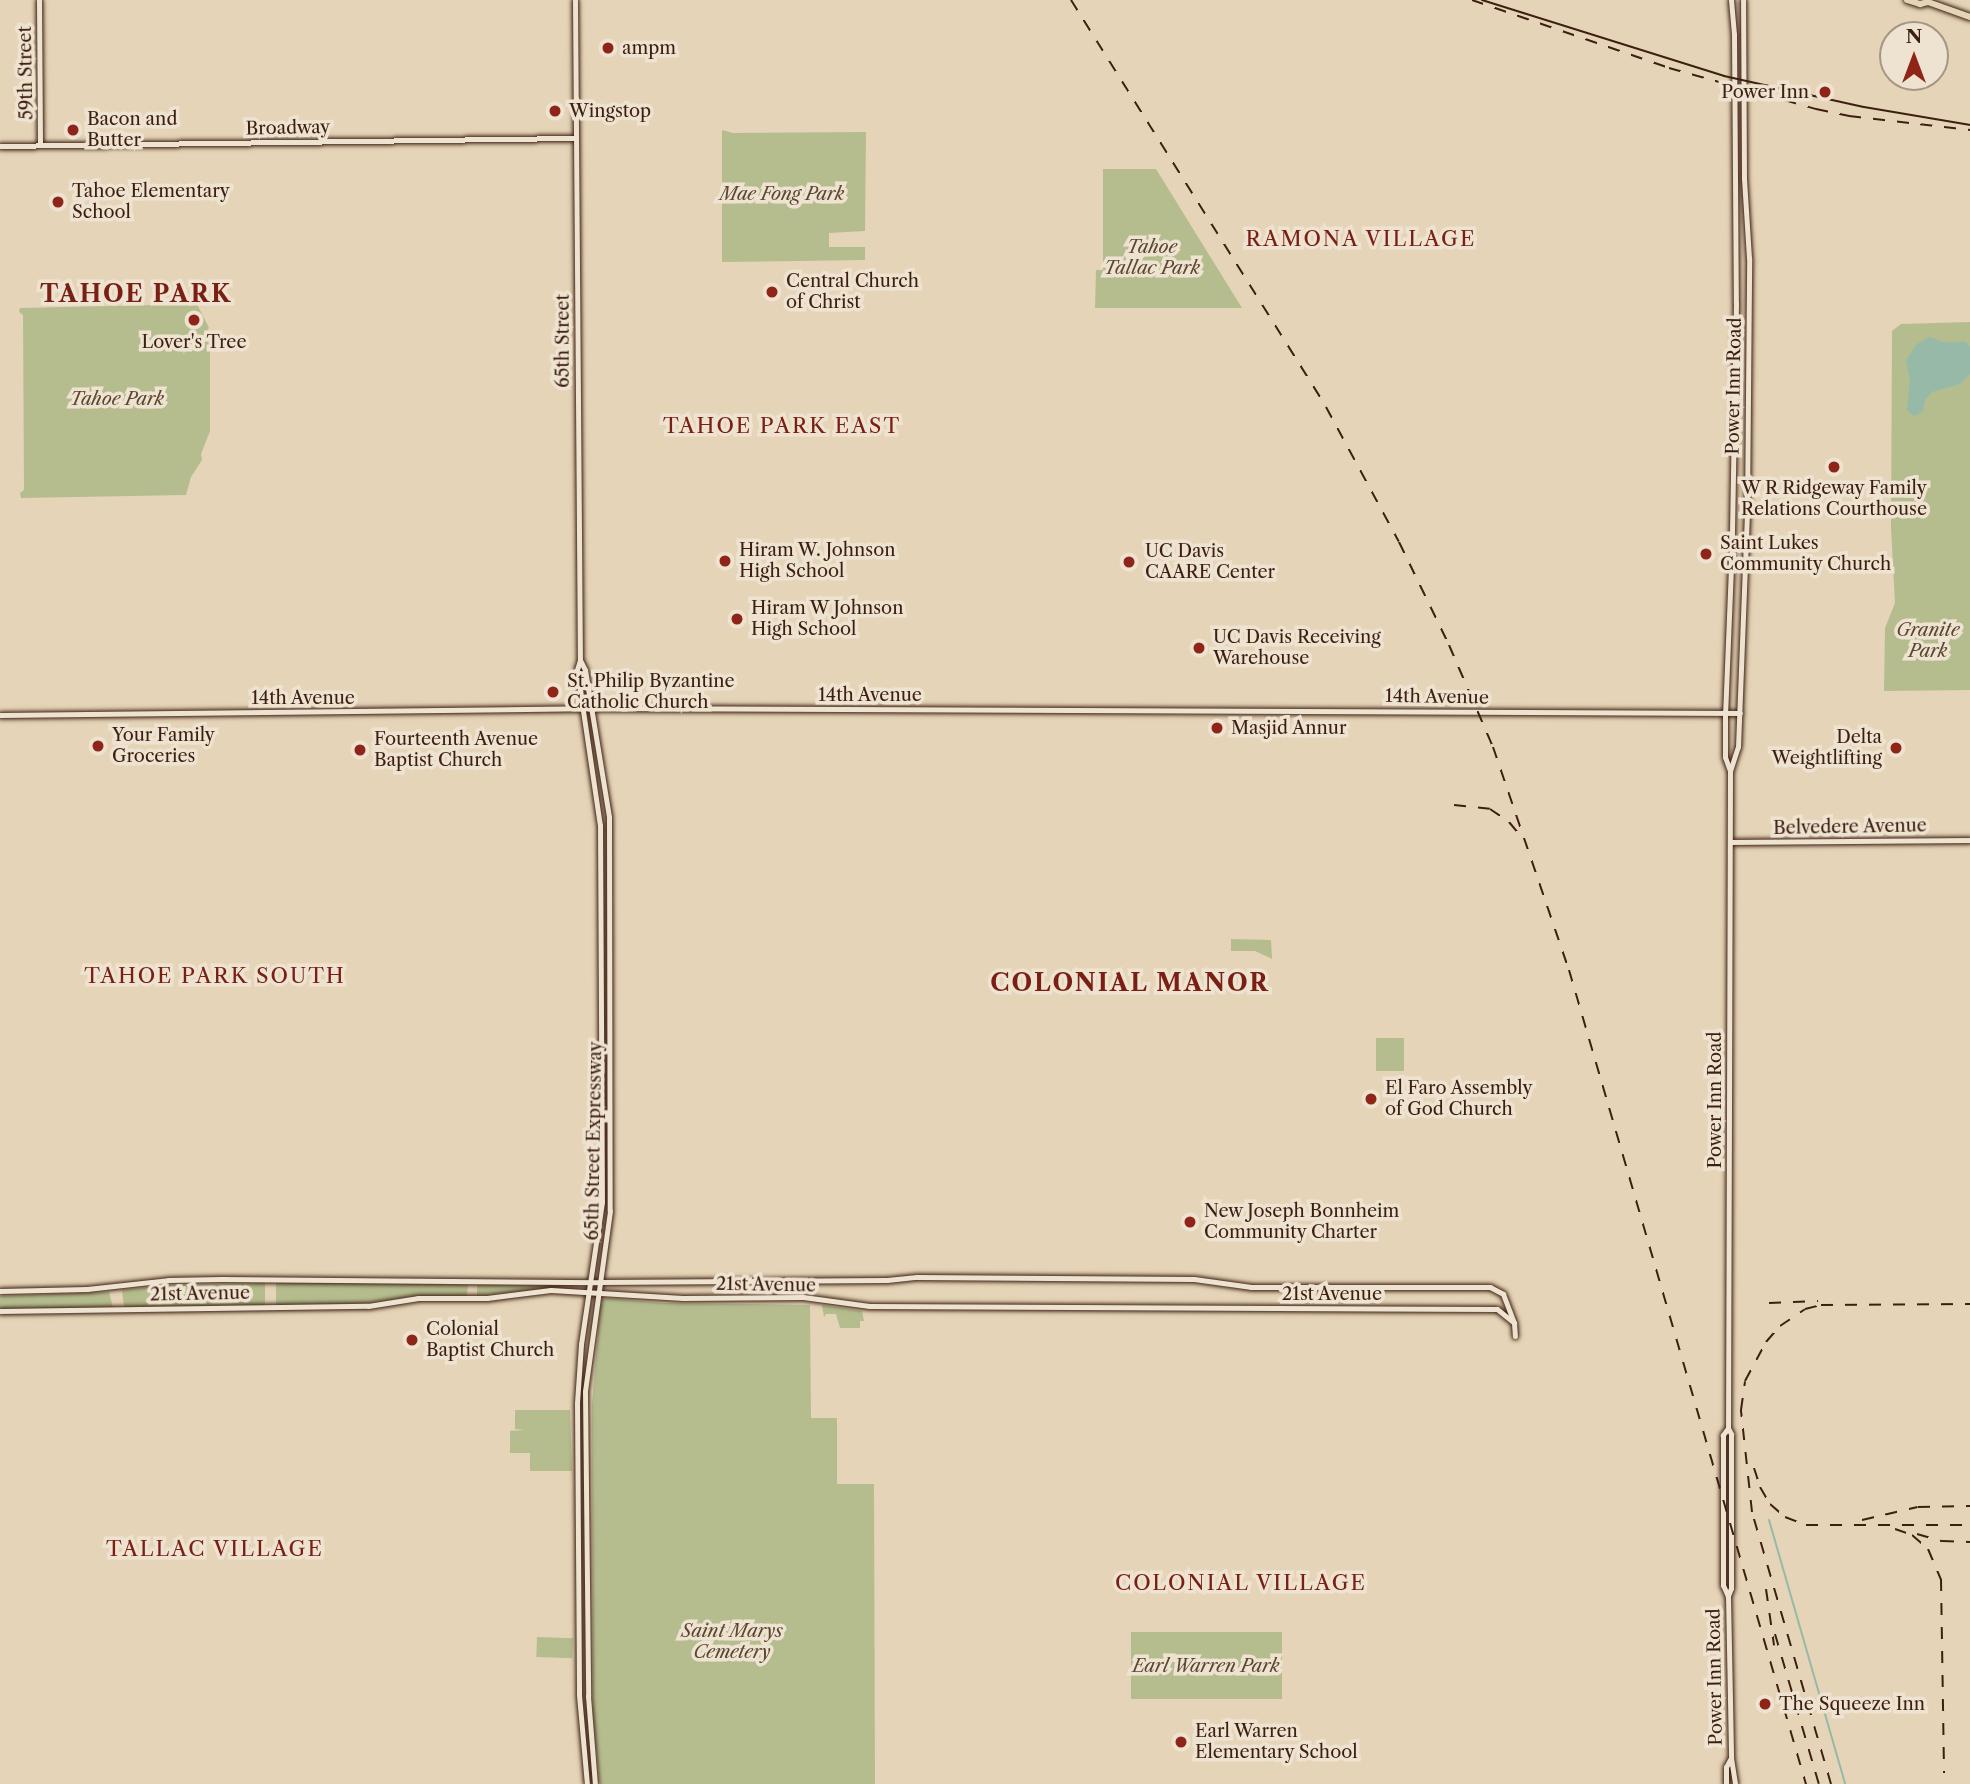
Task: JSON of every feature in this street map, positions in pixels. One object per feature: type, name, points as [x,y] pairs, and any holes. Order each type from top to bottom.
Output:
[{"type":"main road","name":"59th Street","points":[[39,0],[40,145]]},
{"type":"main road","name":"65th Street","points":[[577,0],[580,660],[577,670],[583,709]]},
{"type":"main road","name":"Power Inn Road","points":[[1731,0],[1734,34],[1736,295],[1725,757],[1730,771],[1728,1428],[1731,1434],[1731,1588],[1728,1596],[1731,1758],[1735,1767],[1735,1784]]},
{"type":"main road","name":"Power Inn Road","points":[[1730,771],[1737,757],[1740,713],[1747,511],[1749,258],[1744,165],[1743,0]]},
{"type":"main road","points":[[1907,0],[1920,4],[1927,1],[1970,17]]},
{"type":"main road","name":"Broadway","points":[[0,146],[576,138]]},
{"type":"main road","name":"65th Street","points":[[580,660],[585,670],[591,708]]},
{"type":"main road","name":"14th Avenue","points":[[0,715],[591,708],[1740,713]]},
{"type":"main road","name":"65th Street Expressway","points":[[591,708],[609,817],[610,1211],[585,1391],[588,1696],[595,1784]]},
{"type":"main road","name":"65th Street Expressway","points":[[583,709],[600,825],[602,1202],[581,1344],[577,1402],[579,1695],[587,1784]]},
{"type":"main road","name":"Belvedere Avenue","points":[[1730,842],[1970,840]]},
{"type":"main road","name":"21st Avenue","points":[[0,1291],[87,1289],[168,1280],[221,1279],[600,1282],[887,1280],[929,1277],[1194,1279],[1251,1287],[1484,1287],[1499,1290]]},
{"type":"main road","name":"21st Avenue","points":[[0,1311],[359,1306],[418,1298],[487,1298],[551,1290],[683,1298],[803,1297],[869,1306],[1484,1309],[1502,1310],[1514,1323]]},
{"type":"main road","points":[[1484,1309],[1498,1302],[1499,1290]]},
{"type":"main road","points":[[1499,1290],[1514,1323],[1515,1336]]},
{"type":"main road","name":"Power Inn Road","points":[[1726,1784],[1726,1767],[1731,1758]]},
{"type":"green space","name":"Mae Fong Park","points":[[722,130],[733,133],[866,132],[865,231],[829,233],[829,247],[865,247],[865,260],[722,262]]},
{"type":"green space","name":"Tahoe Tallac Park","points":[[1103,169],[1156,169],[1242,308],[1095,308],[1096,270],[1103,270]]},
{"type":"green space","name":"Tahoe Park","points":[[197,304],[209,328],[206,332],[210,347],[210,431],[201,454],[202,460],[191,477],[186,495],[21,498],[20,493],[24,490],[23,315],[19,312],[20,308]]},
{"type":"green space","name":"Granite Park","points":[[1970,322],[1970,690],[1884,691],[1885,628],[1895,603],[1891,528],[1892,331],[1901,324]]},
{"type":"green space","points":[[1231,939],[1271,940],[1272,959],[1255,951],[1231,951]]},
{"type":"green space","points":[[1376,1038],[1404,1038],[1404,1071],[1376,1071]]},
{"type":"green space","points":[[265,1283],[265,1305],[124,1307],[122,1290],[168,1285]]},
{"type":"green space","points":[[276,1283],[468,1285],[467,1296],[419,1296],[368,1303],[276,1306]]},
{"type":"green space","points":[[477,1285],[566,1286],[477,1296]]},
{"type":"green space","points":[[109,1292],[113,1308],[0,1309],[0,1296]]},
{"type":"green space","name":"Saint Marys Cemetery","points":[[607,1298],[664,1303],[810,1305],[811,1418],[837,1418],[837,1484],[874,1484],[875,1784],[600,1784],[593,1715],[592,1404],[600,1310],[602,1300]]},
{"type":"green space","points":[[822,1305],[862,1311],[864,1321],[860,1321],[860,1328],[840,1328],[836,1314],[826,1314],[824,1317]]},
{"type":"green space","points":[[515,1410],[570,1410],[572,1471],[530,1471],[530,1453],[510,1453],[510,1431],[524,1430],[515,1429]]},
{"type":"green space","name":"Earl Warren Park","points":[[1131,1632],[1282,1632],[1282,1699],[1131,1699]]},
{"type":"green space","points":[[537,1637],[573,1638],[572,1658],[536,1657]]},
{"type":"shaded area","points":[[1930,337],[1943,342],[1966,342],[1970,347],[1970,374],[1960,384],[1932,392],[1925,400],[1923,411],[1914,416],[1907,410],[1910,381],[1906,360],[1917,344]]},
{"type":"waterway","points":[[1769,1520],[1845,1784]]},
{"type":"tram line","points":[[1482,0],[1724,76],[1864,107],[1970,125]]},
{"type":"railway","points":[[1071,0],[1326,407],[1399,542],[1449,645],[1493,747],[1569,970],[1806,1784]]},
{"type":"railway","points":[[1472,0],[1669,68],[1816,109],[1849,116],[1970,130]]},
{"type":"railway","points":[[1454,805],[1490,809],[1509,822],[1520,835]]},
{"type":"railway","points":[[1769,1303],[1818,1301]]},
{"type":"railway","points":[[1831,1784],[1752,1512],[1741,1410],[1745,1381],[1766,1342],[1780,1326],[1805,1309],[1821,1305],[1970,1304]]},
{"type":"railway","points":[[1754,1468],[1760,1487],[1770,1504],[1785,1517],[1806,1525],[1970,1525]]},
{"type":"railway","points":[[1862,1520],[1918,1507],[1970,1506]]},
{"type":"railway","points":[[1895,1529],[1912,1535],[1928,1549],[1941,1579],[1944,1773]]},
{"type":"railway","points":[[1917,1534],[1942,1541],[1970,1542]]},
{"type":"railway","points":[[1766,1589],[1774,1645]]},
{"type":"railway","points":[[1775,1634],[1819,1784]]},
{"type":"place","name":"ampm","points":[[608,48]]},
{"type":"place","name":"Power Inn","points":[[1825,92]]},
{"type":"place","name":"Wingstop","points":[[555,111]]},
{"type":"place","name":"Bacon and Butter","points":[[73,130]]},
{"type":"place","name":"Tahoe Elementary School","points":[[58,202]]},
{"type":"place","name":"Central Church of Christ","points":[[772,292]]},
{"type":"place","name":"Lover's Tree","points":[[194,320]]},
{"type":"place","name":"W R Ridgeway Family Relations Courthouse","points":[[1834,467]]},
{"type":"place","name":"Saint Lukes Community Church","points":[[1706,554]]},
{"type":"place","name":"Hiram W. Johnson High School","points":[[725,561]]},
{"type":"place","name":"UC Davis CAARE Center","points":[[1129,562]]},
{"type":"place","name":"Hiram W Johnson High School","points":[[737,619]]},
{"type":"place","name":"UC Davis Receiving Warehouse","points":[[1199,648]]},
{"type":"place","name":"St. Philip Byzantine Catholic Church","points":[[553,692]]},
{"type":"place","name":"Masjid Annur","points":[[1217,728]]},
{"type":"place","name":"Your Family Groceries","points":[[98,746]]},
{"type":"place","name":"Delta Weightlifting","points":[[1896,748]]},
{"type":"place","name":"Fourteenth Avenue Baptist Church","points":[[360,750]]},
{"type":"place","name":"El Faro Assembly of God Church","points":[[1371,1099]]},
{"type":"place","name":"New Joseph Bonnheim Community Charter","points":[[1190,1222]]},
{"type":"place","name":"Colonial Baptist Church","points":[[412,1340]]},
{"type":"place","name":"The Squeeze Inn","points":[[1765,1704]]},
{"type":"place","name":"Earl Warren Elementary School","points":[[1181,1742]]},
{"type":"district","name":"RAMONA VILLAGE","points":[[1361,239]]},
{"type":"district","name":"TAHOE PARK","points":[[136,294]]},
{"type":"district","name":"TAHOE PARK EAST","points":[[782,426]]},
{"type":"district","name":"TAHOE PARK SOUTH","points":[[215,976]]},
{"type":"district","name":"COLONIAL MANOR","points":[[1130,983]]},
{"type":"district","name":"TALLAC VILLAGE","points":[[215,1549]]},
{"type":"district","name":"COLONIAL VILLAGE","points":[[1241,1583]]}]
